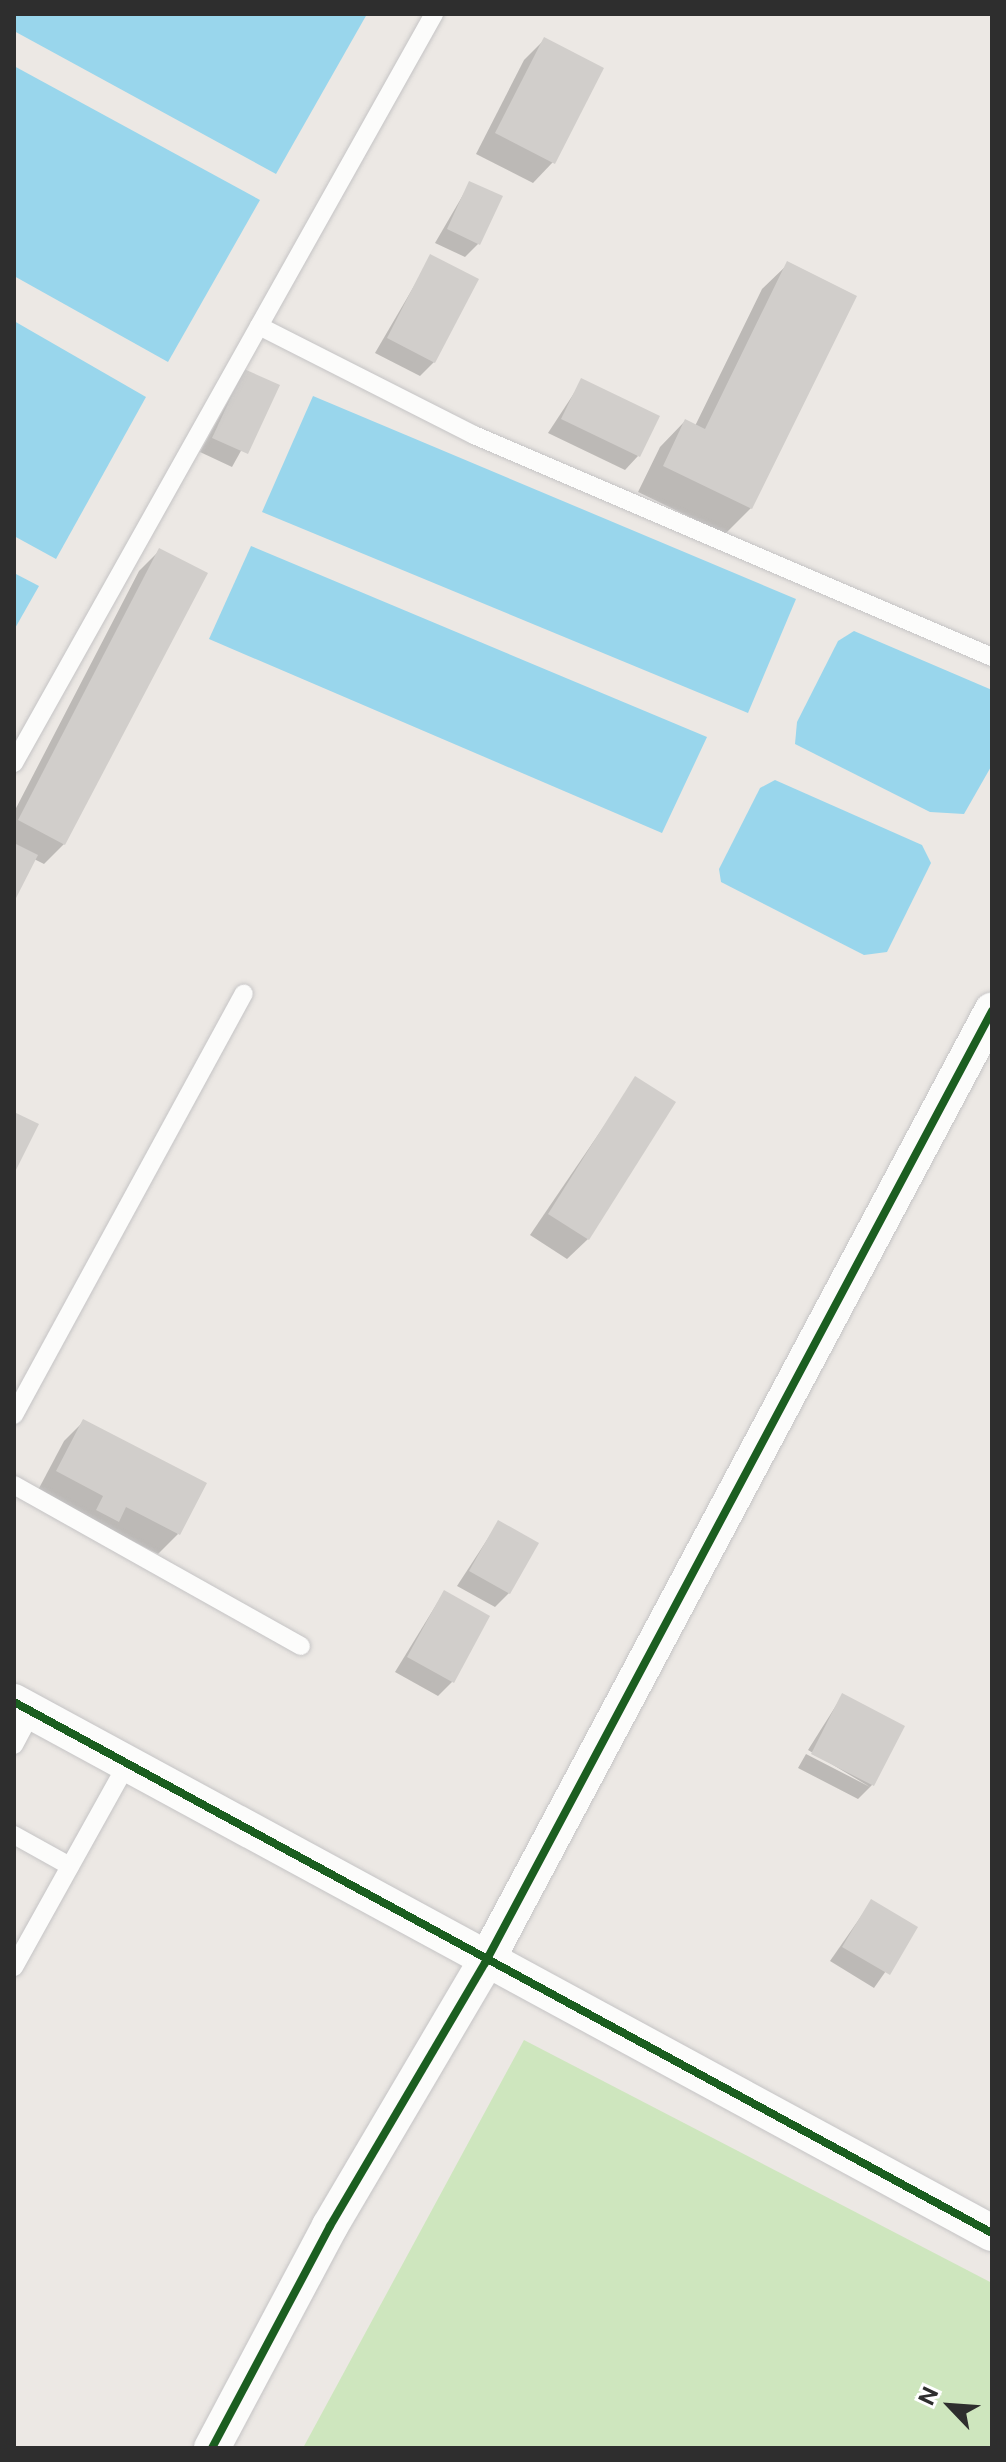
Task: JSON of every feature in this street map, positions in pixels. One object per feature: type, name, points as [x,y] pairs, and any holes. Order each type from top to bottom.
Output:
[{"type":"street","points":[[212,2448],[330,2226],[485,1963],[992,1011]]},
{"type":"street","points":[[23,1706],[485,1963],[992,2233]]},
{"type":"lane","points":[[14,763],[434,14]]},
{"type":"lane","points":[[259,326],[474,435],[992,657]]},
{"type":"lane","points":[[14,1415],[244,994]]},
{"type":"lane","points":[[14,1485],[301,1646]]},
{"type":"lane","points":[[14,1745],[23,1706]]},
{"type":"lane","points":[[14,1967],[127,1764]]},
{"type":"lane","points":[[14,1835],[70,1866]]},
{"type":"green space","points":[[524,2040],[992,2283],[992,2448],[303,2448]]},
{"type":"water","points":[[14,14],[367,14],[276,174],[14,31]]},
{"type":"water","points":[[14,66],[260,200],[168,362],[14,276]]},
{"type":"water","points":[[14,321],[146,397],[56,559],[14,536]]},
{"type":"water","points":[[313,396],[796,599],[748,713],[262,512]]},
{"type":"water","points":[[251,546],[707,737],[662,833],[209,639]]},
{"type":"water","points":[[14,573],[39,586],[14,630]]},
{"type":"water","points":[[854,631],[992,690],[992,765],[964,814],[930,812],[795,744],[797,722],[838,641]]},
{"type":"water","points":[[775,780],[922,845],[931,863],[887,952],[864,955],[721,882],[719,869],[760,788]]},
{"type":"building","points":[[544,37],[604,68],[555,164],[495,133]]},
{"type":"building","points":[[469,181],[503,196],[480,245],[447,229]]},
{"type":"building","points":[[430,254],[479,279],[435,363],[387,338]]},
{"type":"building","points":[[787,261],[857,296],[752,509],[663,466],[685,419],[705,429]]},
{"type":"building","points":[[244,369],[280,385],[248,454],[212,438]]},
{"type":"building","points":[[581,378],[660,416],[640,457],[561,419]]},
{"type":"building","points":[[159,548],[208,573],[65,845],[18,820]]},
{"type":"building","points":[[14,843],[38,855],[14,902]]},
{"type":"building","points":[[635,1076],[676,1102],[589,1240],[548,1214]]},
{"type":"building","points":[[14,1112],[39,1124],[14,1174]]},
{"type":"building","points":[[83,1419],[207,1483],[180,1535],[126,1507],[119,1522],[96,1510],[103,1496],[56,1471]]},
{"type":"building","points":[[498,1520],[539,1543],[510,1594],[469,1571]]},
{"type":"building","points":[[444,1590],[490,1616],[454,1683],[407,1657]]},
{"type":"building","points":[[842,1693],[905,1726],[874,1786],[811,1754]]},
{"type":"building","points":[[871,1899],[918,1927],[890,1975],[842,1947]]},
{"type":"cycle path","points":[[212,2448],[330,2226],[485,1963],[992,1011]]},
{"type":"cycle path","points":[[14,1702],[992,2233]]}]
